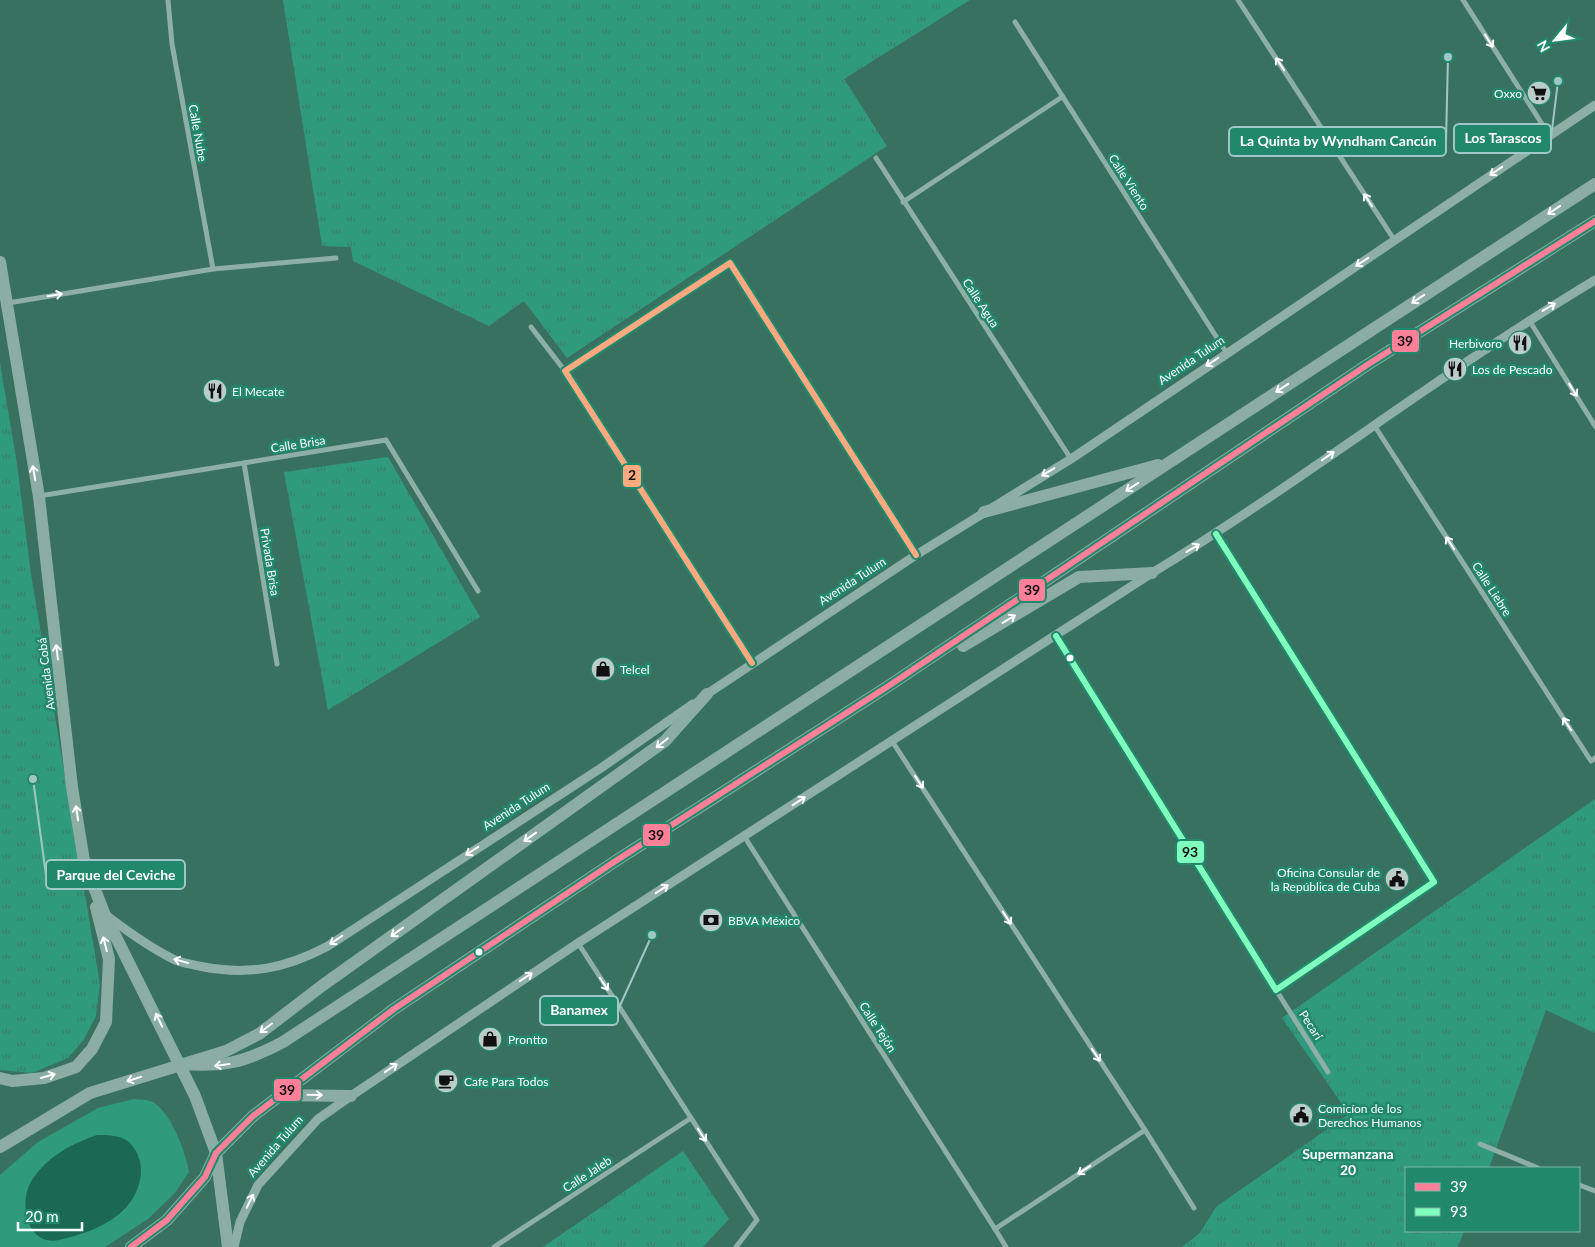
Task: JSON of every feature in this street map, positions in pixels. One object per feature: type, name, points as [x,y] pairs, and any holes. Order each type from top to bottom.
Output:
[{"type":"main road","points":[[180,1064],[212,1066],[237,1063],[283,1042],[1595,184]]},
{"type":"main road","points":[[131,1247],[167,1220],[205,1177],[216,1153],[253,1116],[394,1008],[614,862],[890,685],[1367,365],[1595,221]]},
{"type":"main road","name":"Avenida Cobá","points":[[0,262],[39,496],[72,787],[84,861],[104,913],[180,1064],[216,1153],[228,1247]]},
{"type":"main road","points":[[984,512],[1170,462]]},
{"type":"main road","points":[[890,685],[930,666],[1080,577],[1152,573]]},
{"type":"main road","points":[[0,1147],[90,1093],[226,1051],[258,1034],[331,979],[665,741],[707,694]]},
{"type":"main road","points":[[0,1078],[12,1081],[44,1078],[76,1067],[92,1049],[106,1022],[109,960],[84,861]]},
{"type":"main road","points":[[279,1095],[351,1096]]},
{"type":"street","name":"Calle Nube","points":[[168,0],[172,44],[213,269]]},
{"type":"street","points":[[1238,0],[1395,240]]},
{"type":"street","points":[[1463,0],[1549,135]]},
{"type":"street","name":"Calle Viento","points":[[1015,22],[1226,352]]},
{"type":"street","points":[[903,202],[1062,97]]},
{"type":"street","name":"Avenida Tulum","points":[[104,913],[143,941],[175,960],[218,970],[260,971],[303,959],[328,946],[601,768],[752,663],[916,555],[1071,459],[1226,352],[1595,105]]},
{"type":"street","name":"Calle Agua","points":[[876,158],[1071,459]]},
{"type":"street","points":[[7,303],[213,269],[336,258]]},
{"type":"street","points":[[565,371],[730,263],[916,555]]},
{"type":"street","name":"Avenida Tulum","points":[[234,1247],[240,1222],[258,1185],[318,1119],[578,943],[1152,573],[1216,534],[1528,320],[1595,280]]},
{"type":"street","points":[[1528,320],[1595,426]]},
{"type":"street","points":[[531,327],[565,371],[752,663]]},
{"type":"street","name":"Calle Liebre","points":[[1374,425],[1591,760],[1595,758]]},
{"type":"street","name":"Calle Brisa","points":[[39,496],[386,440],[478,591]]},
{"type":"street","name":"Privada Brisa","points":[[244,463],[276,664]]},
{"type":"street","points":[[1216,534],[1434,882],[1276,990]]},
{"type":"street","name":"Pecarí","points":[[1056,636],[1328,1072]]},
{"type":"street","points":[[892,741],[1194,1208]]},
{"type":"street","name":"Calle Tejón","points":[[744,836],[1006,1247]]},
{"type":"street","points":[[578,943],[757,1220],[736,1247]]},
{"type":"street","name":"Calle Jaleb","points":[[494,1247],[691,1118]]},
{"type":"street","points":[[996,1229],[1145,1130]]},
{"type":"street","points":[[1480,1144],[1536,1167]]},
{"type":"street","points":[[1580,1185],[1595,1191]]},
{"type":"green space","points":[[283,0],[970,0],[844,79],[887,146],[567,358],[524,301],[489,326],[353,261],[351,247],[322,246]]},
{"type":"green space","points":[[0,363],[17,464],[31,574],[100,984],[96,1016],[83,1041],[68,1058],[32,1073],[0,1070]]},
{"type":"green space","points":[[388,457],[480,617],[328,710],[284,472]]},
{"type":"green space","points":[[1595,799],[1595,1033],[1546,1010],[1489,1167],[1405,1167],[1405,1232],[1464,1232],[1458,1247],[1182,1247],[1200,1233],[1216,1207],[1349,1114],[1282,1018]]},
{"type":"green space","points":[[134,1099],[148,1100],[157,1105],[164,1112],[181,1143],[189,1172],[174,1194],[148,1219],[105,1247],[0,1247],[0,1175],[38,1142],[98,1108]]},
{"type":"green space","points":[[683,1151],[729,1219],[703,1247],[543,1247]]},
{"type":"shaded area","points":[[97,1135],[122,1138],[129,1142],[136,1151],[140,1160],[141,1170],[137,1190],[132,1200],[118,1215],[90,1231],[59,1240],[48,1240],[39,1237],[32,1230],[26,1210],[28,1189],[32,1180],[45,1164],[61,1152],[78,1142]]},
{"type":"transit line","name":"39","points":[[131,1247],[167,1220],[205,1177],[216,1153],[253,1116],[394,1009],[614,862],[890,685],[1367,365],[1595,221]]},
{"type":"transit line","name":"2","points":[[752,663],[565,371],[730,263],[916,555]]},
{"type":"transit line","name":"93","points":[[1056,636],[1276,990],[1434,882],[1216,534]]},
{"type":"place","name":"La Quinta by Wyndham Cancún","points":[[1448,57]]},
{"type":"place","name":"Los Tarascos","points":[[1558,81]]},
{"type":"place","name":"Oxxo","points":[[1539,93]]},
{"type":"place","name":"Herbivoro","points":[[1520,343]]},
{"type":"place","name":"Los de Pescado","points":[[1455,369]]},
{"type":"place","name":"El Mecate","points":[[215,391]]},
{"type":"place","name":"Telcel","points":[[603,669]]},
{"type":"place","name":"Parque del Ceviche","points":[[33,779]]},
{"type":"place","name":"Oficina Consular de la República de Cuba","points":[[1397,879]]},
{"type":"place","name":"BBVA México","points":[[711,920]]},
{"type":"place","name":"Banamex","points":[[652,935]]},
{"type":"place","name":"Prontto","points":[[490,1039]]},
{"type":"place","name":"Cafe Para Todos","points":[[446,1081]]},
{"type":"place","name":"Comicíon de los Derechos Humanos","points":[[1301,1115]]},
{"type":"district","name":"Supermanzana 20","points":[[1348,1162]]}]
